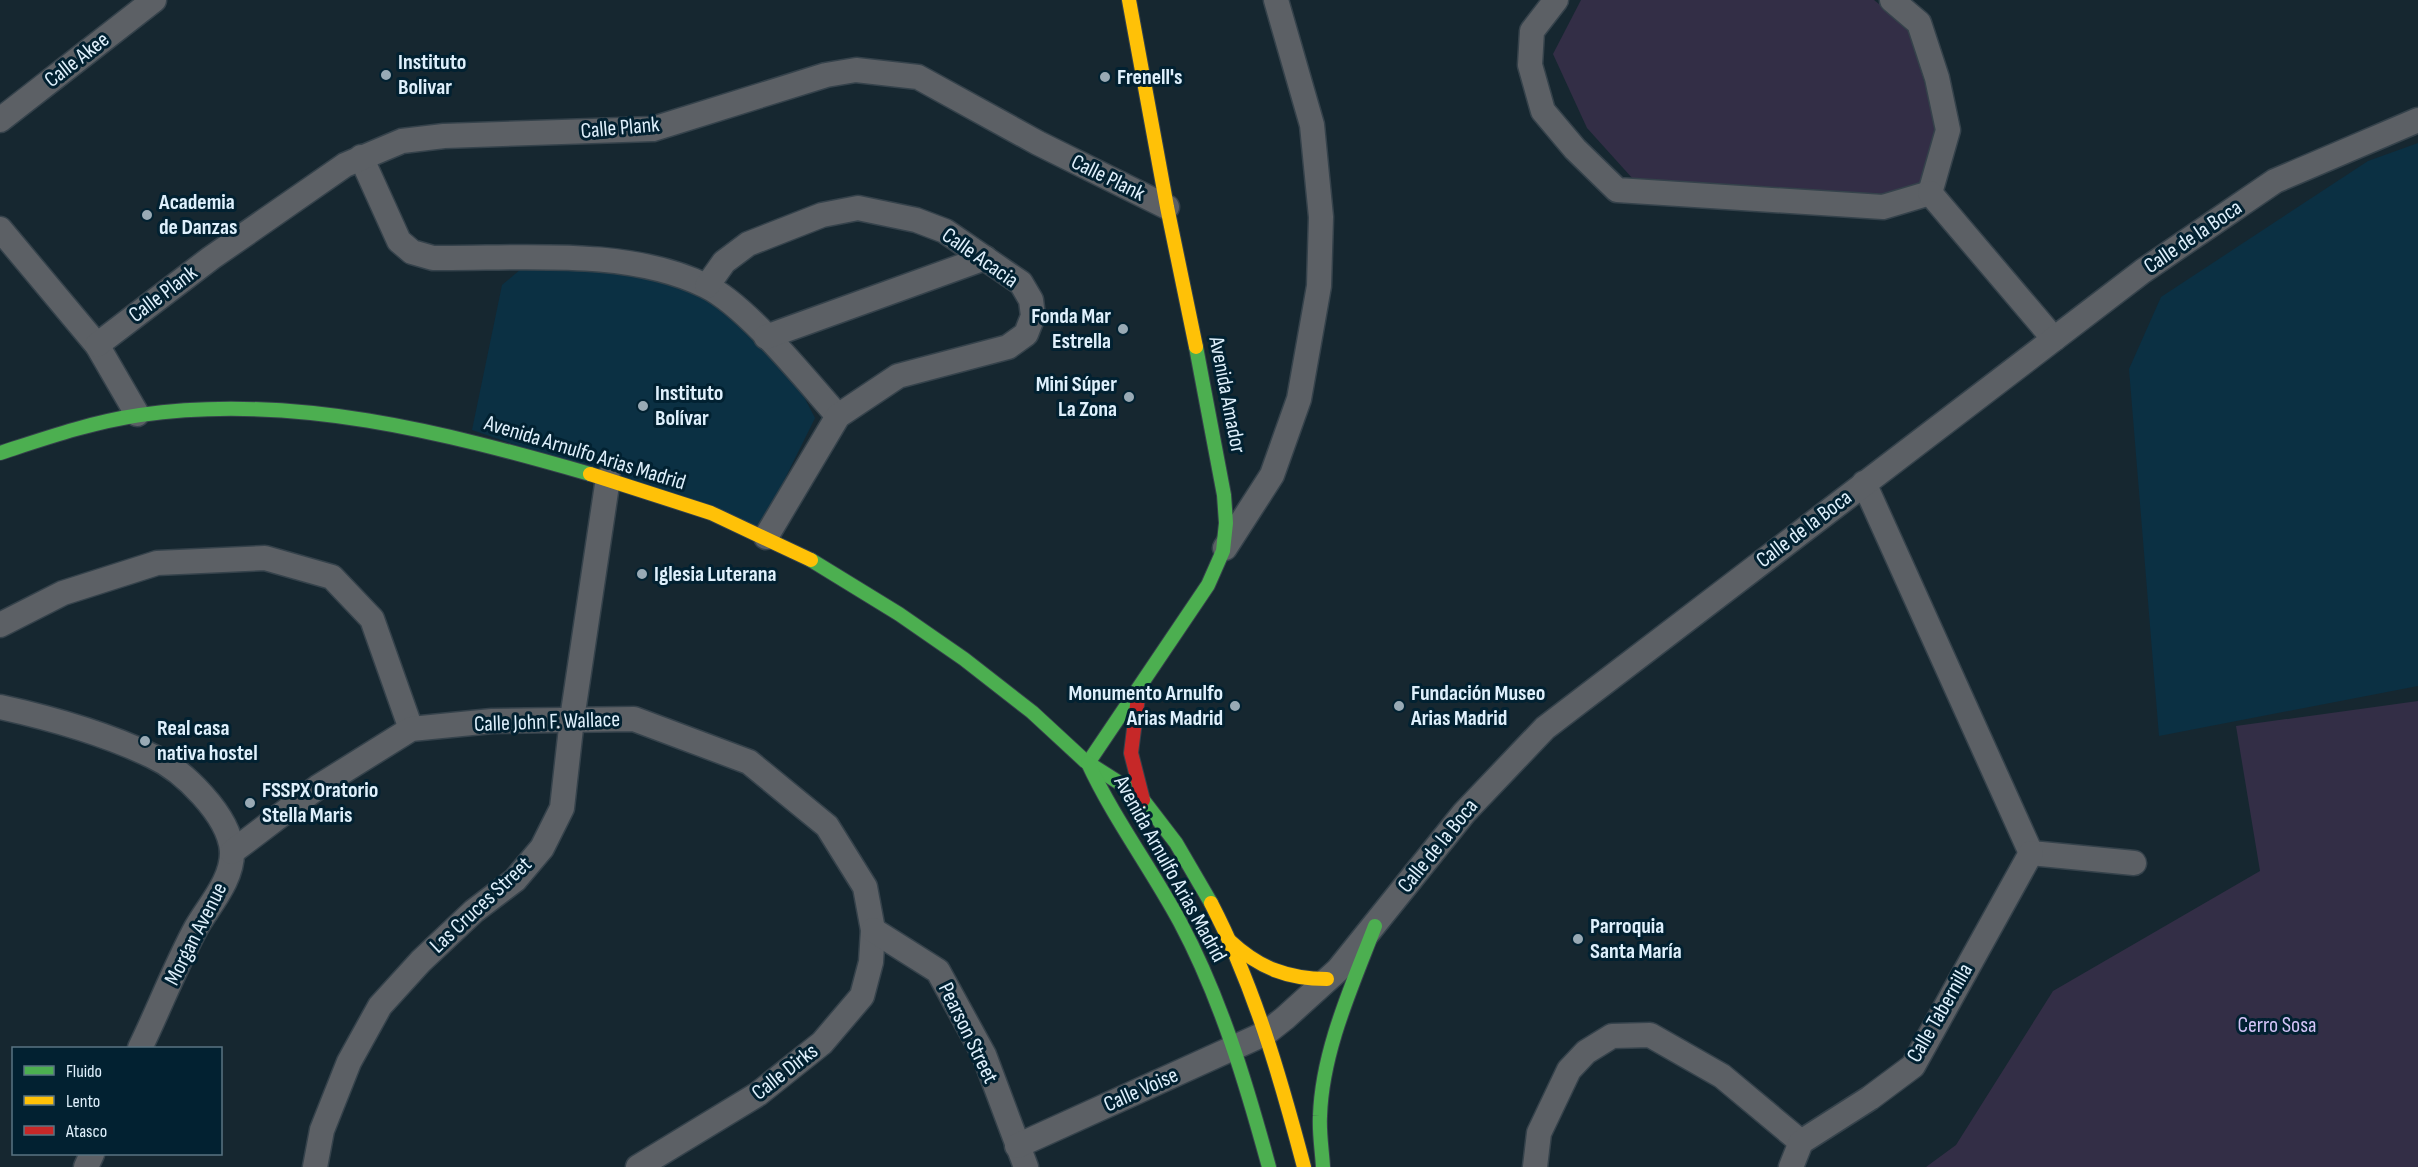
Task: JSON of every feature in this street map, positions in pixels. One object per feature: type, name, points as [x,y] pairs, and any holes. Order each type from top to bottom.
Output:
[{"type":"main road","name":"Avenida Amador","points":[[1088,763],[1208,585],[1223,550],[1226,523],[1224,495],[1129,0]]},
{"type":"main road","name":"Avenida Arnulfo Arias Madrid","points":[[0,453],[74,428],[136,414],[226,407],[306,410],[387,421],[608,478],[766,537],[876,600],[965,660],[1025,706],[1088,763],[1122,783],[1143,800],[1184,858],[1229,940],[1266,1033],[1304,1167]]},
{"type":"main road","points":[[1141,686],[1131,747],[1132,761],[1143,800]]},
{"type":"main road","name":"Avenida Arnulfo Arias Madrid","points":[[1088,763],[1102,796],[1179,921],[1216,999],[1234,1047],[1269,1167]]},
{"type":"main road","points":[[1323,1167],[1320,1115],[1326,1081],[1344,1011],[1375,926]]},
{"type":"main road","points":[[1229,940],[1252,961],[1272,972],[1302,980],[1328,979]]},
{"type":"street","name":"Calle Akee","points":[[0,120],[154,0]]},
{"type":"street","points":[[1223,550],[1272,475],[1299,399],[1319,286],[1321,217],[1312,125],[1276,0]]},
{"type":"street","points":[[1556,0],[1532,31],[1530,65],[1543,111],[1575,149],[1617,190],[1883,207],[1930,193]]},
{"type":"street","points":[[1892,0],[1919,23],[1937,78],[1948,130],[1930,193]]},
{"type":"street","name":"Calle Plank","points":[[97,345],[211,258],[361,157],[402,141],[444,136],[653,129],[826,75],[856,70],[918,77],[1038,143],[1167,207]]},
{"type":"street","name":"Calle de la Boca","points":[[1266,1033],[1328,979],[1375,926],[1464,813],[1545,728],[2143,271],[2275,181],[2418,120]]},
{"type":"street","points":[[361,157],[399,241],[412,252],[432,258],[595,260],[650,267],[707,286],[742,312],[838,416],[766,537]]},
{"type":"street","points":[[1930,193],[2054,339]]},
{"type":"street","name":"Calle Acacia","points":[[707,286],[724,262],[748,244],[839,210],[858,208],[930,224],[985,258],[1021,284],[1031,300],[1033,316],[1026,334],[1008,347],[898,376],[838,416]]},
{"type":"street","points":[[0,229],[97,345],[136,414]]},
{"type":"street","points":[[766,337],[985,258]]},
{"type":"street","name":"Las Cruces Street","points":[[315,1167],[322,1131],[349,1062],[380,1006],[421,962],[474,911],[515,880],[542,848],[562,808],[572,719],[608,478]]},
{"type":"street","points":[[1864,483],[2031,853],[2134,863]]},
{"type":"street","points":[[0,625],[63,593],[157,563],[265,558],[332,577],[372,620],[411,729]]},
{"type":"street","points":[[0,707],[93,734],[154,756],[198,789],[225,826],[232,852]]},
{"type":"street","name":"Calle John F. Wallace","points":[[232,852],[318,787],[411,729],[492,721],[634,719],[749,762],[827,826],[865,887],[873,930]]},
{"type":"street","name":"Morgan Avenue","points":[[140,1047],[195,929],[225,882],[232,852]]},
{"type":"street","name":"Calle Tabernilla","points":[[1801,1143],[1870,1098],[1913,1066],[2031,853]]},
{"type":"street","name":"Pearson Street","points":[[873,930],[938,971],[984,1055],[1021,1157]]},
{"type":"street","name":"Calle Dirks","points":[[638,1167],[759,1094],[822,1043],[862,996],[871,962],[873,930]]},
{"type":"street","name":"Calle Voise","points":[[1021,1157],[1234,1047],[1266,1033]]},
{"type":"street","points":[[1535,1167],[1539,1133],[1569,1070],[1587,1052],[1612,1036],[1650,1035],[1722,1076],[1801,1143],[1791,1167]]},
{"type":"shaded area","points":[[2418,143],[2418,686],[2159,736],[2129,369],[2161,297],[2368,161]]},
{"type":"shaded area","name":"Instituto Bolívar","points":[[528,263],[602,266],[698,292],[731,315],[777,360],[802,393],[815,418],[760,529],[472,430],[502,285]]},
{"type":"green space","points":[[1581,0],[1874,0],[1908,27],[1937,125],[1919,188],[1898,198],[1633,179],[1587,128],[1553,54]]},
{"type":"green space","name":"Cerro Sosa","points":[[2418,701],[2418,1167],[1926,1167],[1956,1145],[2053,991],[2260,871],[2236,726]]},
{"type":"traffic: fast","points":[[1088,763],[1208,585],[1223,551],[1226,523],[1224,495],[1196,347]]},
{"type":"traffic: fast","points":[[0,453],[69,431],[122,418],[198,409],[255,409],[311,413],[424,431],[590,474]]},
{"type":"traffic: fast","points":[[811,560],[899,614],[964,659],[1032,712],[1085,761],[1140,796],[1176,843],[1211,903]]},
{"type":"traffic: fast","points":[[1088,763],[1109,804],[1169,902],[1195,951],[1231,1042],[1269,1167]]},
{"type":"traffic: fast","points":[[1323,1167],[1320,1116],[1326,1067],[1348,995],[1375,926]]},
{"type":"traffic: slow","points":[[1129,0],[1167,207],[1196,347]]},
{"type":"traffic: slow","points":[[590,474],[711,513],[811,560]]},
{"type":"traffic: slow","points":[[1211,903],[1240,966],[1265,1032],[1304,1167]]},
{"type":"traffic: slow","points":[[1230,941],[1252,958],[1275,970],[1299,977],[1327,979]]},
{"type":"traffic: jam","points":[[1138,697],[1131,753],[1143,800]]},
{"type":"place","name":"Instituto Bolivar","points":[[386,75]]},
{"type":"place","name":"Frenell's","points":[[1105,77]]},
{"type":"place","name":"Academia de Danzas","points":[[147,215]]},
{"type":"place","name":"Fonda Mar Estrella","points":[[1123,329]]},
{"type":"place","name":"Mini Súper La Zona","points":[[1129,397]]},
{"type":"place","name":"Instituto Bolívar","points":[[643,406]]},
{"type":"place","name":"Iglesia Luterana","points":[[642,574]]},
{"type":"place","name":"Monumento Arnulfo Arias Madrid","points":[[1235,706]]},
{"type":"place","name":"Fundación Museo Arias Madrid","points":[[1399,706]]},
{"type":"place","name":"Real casa nativa hostel","points":[[145,741]]},
{"type":"place","name":"FSSPX Oratorio Stella Maris","points":[[250,803]]},
{"type":"place","name":"Parroquia Santa María","points":[[1578,939]]}]
